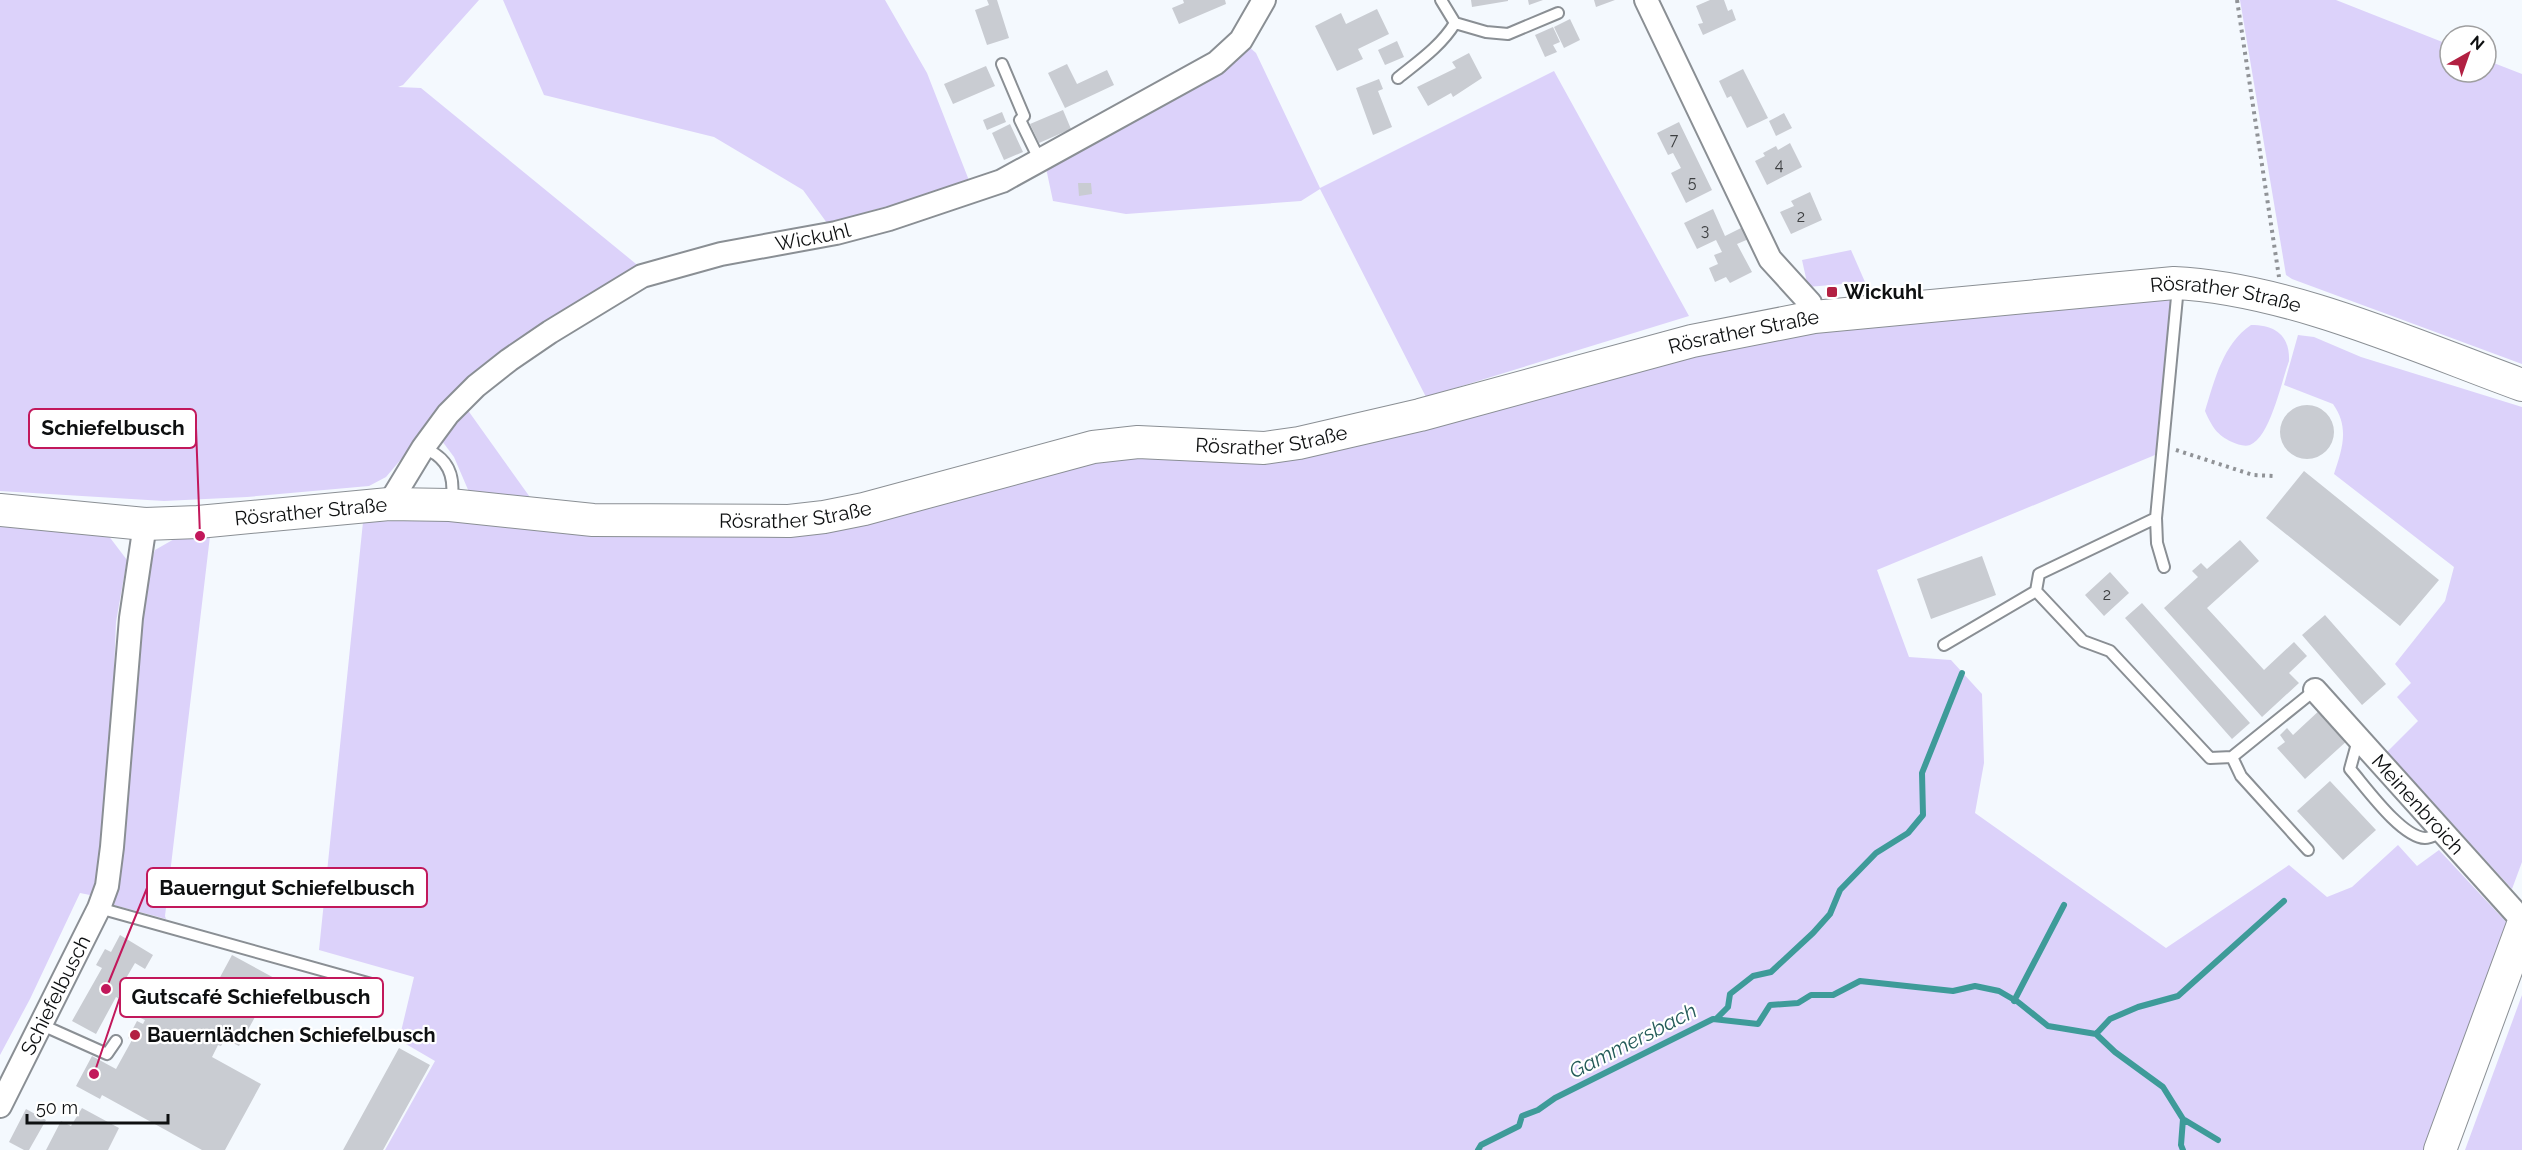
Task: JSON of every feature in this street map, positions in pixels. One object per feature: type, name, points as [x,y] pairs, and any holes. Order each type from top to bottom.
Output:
[{"type":"street","name":"Wickuhl","points":[[389,504],[423,448],[455,407],[476,386],[509,360],[567,321],[642,276],[721,254],[836,233],[889,219],[1002,181],[1216,63],[1241,40],[1264,0]]},
{"type":"street","points":[[1646,0],[1770,259],[1810,303],[1814,317]]},
{"type":"street","name":"Rösrather Straße","points":[[0,510],[145,524],[198,522],[389,504],[450,505],[593,520],[789,520],[824,517],[864,509],[1093,447],[1138,442],[1264,448],[1299,443],[1420,415],[1692,341],[1814,317],[2174,283],[2208,285],[2283,301],[2367,328],[2522,385]]},
{"type":"street","name":"Schiefelbusch","points":[[0,1106],[99,908],[107,886],[131,618],[145,524]]},
{"type":"street","name":"Meinenbroich","points":[[2315,690],[2522,920]]},
{"type":"street","points":[[2440,1150],[2522,927]]},
{"type":"lane","points":[[1441,0],[1455,23],[1486,32],[1508,34],[1558,13]]},
{"type":"lane","points":[[1398,78],[1432,51],[1447,36],[1455,23]]},
{"type":"lane","points":[[1002,64],[1024,116],[1020,120],[1040,161]]},
{"type":"lane","points":[[2164,567],[2157,543],[2156,518],[2177,297],[2174,283]]},
{"type":"lane","points":[[423,448],[445,461],[450,470],[453,481],[450,505]]},
{"type":"lane","points":[[1944,645],[2036,591],[2039,574],[2156,518]]},
{"type":"lane","points":[[2036,591],[2083,641],[2110,651],[2210,758],[2232,757],[2315,690]]},
{"type":"lane","points":[[2232,757],[2241,776],[2308,850]]},
{"type":"lane","points":[[99,908],[375,985]]},
{"type":"lane","points":[[42,1025],[107,1054],[116,1041]]},
{"type":"path","points":[[2237,0],[2283,301]]},
{"type":"path","points":[[2162,446],[2253,475],[2273,476]]},
{"type":"shaded area","points":[[0,0],[479,0],[403,85],[398,87],[421,88],[641,268],[414,444],[386,477],[369,486],[247,497],[164,501],[0,491]]},
{"type":"shaded area","points":[[503,0],[885,0],[927,73],[970,183],[827,223],[803,190],[714,137],[544,95]]},
{"type":"shaded area","points":[[2240,0],[2336,0],[2438,40],[2438,84],[2498,84],[2498,65],[2522,74],[2522,364],[2286,275]]},
{"type":"shaded area","points":[[1248,46],[1256,53],[1320,188],[1554,71],[1689,316],[1426,397],[1320,189],[1301,201],[1126,214],[1053,201],[1046,168],[1209,80]]},
{"type":"shaded area","points":[[1851,250],[1865,282],[1808,287],[1802,260]]},
{"type":"shaded area","points":[[2177,297],[2165,424],[2155,455],[1877,570],[1909,657],[1951,660],[1982,694],[1984,763],[1975,813],[2166,948],[2289,865],[2327,897],[2352,887],[2398,845],[2417,866],[2439,850],[2508,924],[2503,932],[2425,1150],[385,1150],[435,1061],[399,1040],[414,977],[319,950],[363,522],[480,518],[817,527],[1108,457],[1297,460],[1763,337]]},
{"type":"shaded area","points":[[2251,325],[2267,327],[2279,333],[2287,344],[2289,361],[2264,432],[2257,440],[2245,446],[2232,442],[2219,433],[2205,411],[2221,363],[2233,342]]},
{"type":"shaded area","points":[[2298,335],[2314,337],[2361,357],[2522,407],[2522,862],[2512,889],[2387,752],[2418,721],[2397,697],[2411,683],[2395,664],[2445,601],[2454,567],[2334,474],[2340,456],[2343,430],[2333,404],[2284,385]]},
{"type":"shaded area","points":[[467,409],[537,507],[472,499],[454,457],[439,437]]},
{"type":"shaded area","points":[[0,525],[108,535],[127,560],[116,622],[110,772],[95,896],[80,893],[30,999],[0,1055]]},
{"type":"shaded area","points":[[210,536],[166,919],[114,905],[146,575],[155,550],[176,538]]},
{"type":"shaded area","points":[[2522,995],[2522,1150],[2465,1150]]},
{"type":"building","points":[[987,0],[997,0],[1009,38],[987,45],[975,10],[989,5]]},
{"type":"building","points":[[1183,0],[1225,0],[1226,4],[1179,24],[1172,8],[1184,3]]},
{"type":"building","points":[[1471,0],[1508,0],[1508,1],[1472,7]]},
{"type":"building","points":[[1528,0],[1543,0],[1529,5]]},
{"type":"building","points":[[1594,0],[1615,0],[1596,7]]},
{"type":"building","points":[[1710,0],[1724,0],[1728,11],[1732,9],[1736,20],[1703,35],[1698,24],[1703,23],[1696,6]]},
{"type":"building","points":[[1377,9],[1389,34],[1358,49],[1363,59],[1337,71],[1315,26],[1341,13],[1346,24]]},
{"type":"building","points":[[1570,19],[1580,40],[1564,48],[1554,27]]},
{"type":"building","points":[[1553,27],[1560,42],[1553,45],[1557,52],[1545,57],[1535,35]]},
{"type":"building","points":[[1397,41],[1404,57],[1385,65],[1378,50]]},
{"type":"building","points":[[1469,53],[1482,78],[1453,97],[1451,93],[1428,106],[1417,87],[1456,68],[1452,62]]},
{"type":"building","points":[[1067,64],[1077,84],[1107,70],[1114,85],[1065,108],[1048,73]]},
{"type":"building","points":[[986,66],[995,86],[953,104],[944,84]]},
{"type":"building","points":[[1743,69],[1768,118],[1747,128],[1731,96],[1727,98],[1719,81]]},
{"type":"building","points":[[1379,79],[1383,89],[1378,91],[1392,127],[1373,135],[1356,88]]},
{"type":"building","points":[[1063,110],[1071,129],[1039,143],[1030,124]]},
{"type":"building","points":[[1002,112],[1006,122],[987,130],[983,120]]},
{"type":"building","points":[[1784,113],[1792,128],[1776,136],[1769,121]]},
{"type":"building","points":[[1679,122],[1712,190],[1686,203],[1671,173],[1681,168],[1673,153],[1668,155],[1657,133]]},
{"type":"building","points":[[1010,124],[1023,152],[1004,160],[992,133]]},
{"type":"building","points":[[1790,143],[1802,167],[1767,185],[1755,161],[1765,156],[1763,153],[1776,146],[1778,150]]},
{"type":"building","points":[[1078,183],[1091,183],[1092,194],[1079,196]]},
{"type":"building","points":[[1810,192],[1822,220],[1791,234],[1780,212],[1794,206],[1791,201]]},
{"type":"building","points":[[1713,209],[1725,236],[1745,226],[1751,238],[1737,244],[1752,272],[1730,283],[1726,277],[1715,282],[1709,268],[1718,264],[1714,255],[1722,252],[1716,240],[1697,249],[1684,223]]},
{"type":"building","points":[[2302,405],[2312,405],[2322,409],[2330,417],[2334,432],[2330,447],[2322,455],[2312,459],[2302,459],[2292,455],[2284,447],[2280,437],[2280,427],[2284,417],[2292,409]]},
{"type":"building","points":[[2304,471],[2439,580],[2400,626],[2266,518]]},
{"type":"building","points":[[2240,540],[2259,561],[2207,608],[2264,670],[2294,642],[2307,656],[2289,673],[2299,683],[2262,717],[2164,608],[2198,577],[2192,571],[2201,563],[2207,569]]},
{"type":"building","points":[[1982,556],[1996,595],[1931,619],[1917,579]]},
{"type":"building","points":[[2110,572],[2129,593],[2104,616],[2085,595]]},
{"type":"building","points":[[2142,603],[2250,723],[2232,739],[2125,618]]},
{"type":"building","points":[[2325,615],[2386,684],[2362,705],[2302,635]]},
{"type":"building","points":[[2322,708],[2349,739],[2305,779],[2277,748],[2285,742],[2280,735],[2287,728],[2293,735]]},
{"type":"building","points":[[2330,781],[2376,830],[2343,860],[2297,811]]},
{"type":"building","points":[[120,935],[153,955],[145,969],[135,963],[125,980],[160,999],[168,985],[205,1005],[232,955],[276,979],[239,1046],[225,1039],[221,1046],[218,1045],[212,1057],[261,1084],[225,1150],[202,1150],[102,1095],[100,1099],[76,1086],[92,1056],[116,1069],[132,1040],[128,1038],[137,1021],[143,1024],[145,1020],[136,1016],[139,1010],[116,997],[96,1034],[72,1021],[102,968],[96,965],[105,949],[111,952]]},
{"type":"building","points":[[399,1048],[430,1065],[383,1150],[343,1150]]},
{"type":"building","points":[[82,1108],[119,1128],[108,1150],[46,1150],[61,1121],[71,1126]]},
{"type":"building","points":[[26,1109],[46,1120],[29,1150],[24,1150],[9,1142]]},
{"type":"waterway","points":[[1716,1019],[1728,1007],[1730,994],[1753,976],[1771,972],[1830,914],[1840,890],[1876,853],[1908,833],[1923,815],[1922,773],[1962,673]]},
{"type":"waterway","points":[[2096,1034],[2110,1019],[2138,1007],[2178,996],[2284,901]]},
{"type":"waterway","points":[[2014,1001],[2064,905]]},
{"type":"waterway","name":"Gammersbach","points":[[1478,1150],[1481,1145],[1519,1126],[1522,1116],[1538,1110],[1555,1098],[1713,1019],[1758,1024],[1770,1005],[1798,1003],[1811,995],[1833,995],[1860,981],[1953,991],[1975,986],[1999,991],[2018,1002],[2048,1026],[2096,1034],[2115,1052],[2163,1087],[2183,1119],[2218,1140]]},
{"type":"waterway","points":[[2183,1119],[2181,1145],[2183,1150]]},
{"type":"place","name":"Wickuhl","points":[[1832,292]]},
{"type":"place","name":"Schiefelbusch","points":[[200,536]]},
{"type":"place","name":"Bauerngut Schiefelbusch","points":[[106,989]]},
{"type":"place","name":"Bauernlädchen Schiefelbusch","points":[[135,1035]]},
{"type":"place","name":"Gutscafé Schiefelbusch","points":[[94,1074]]}]
